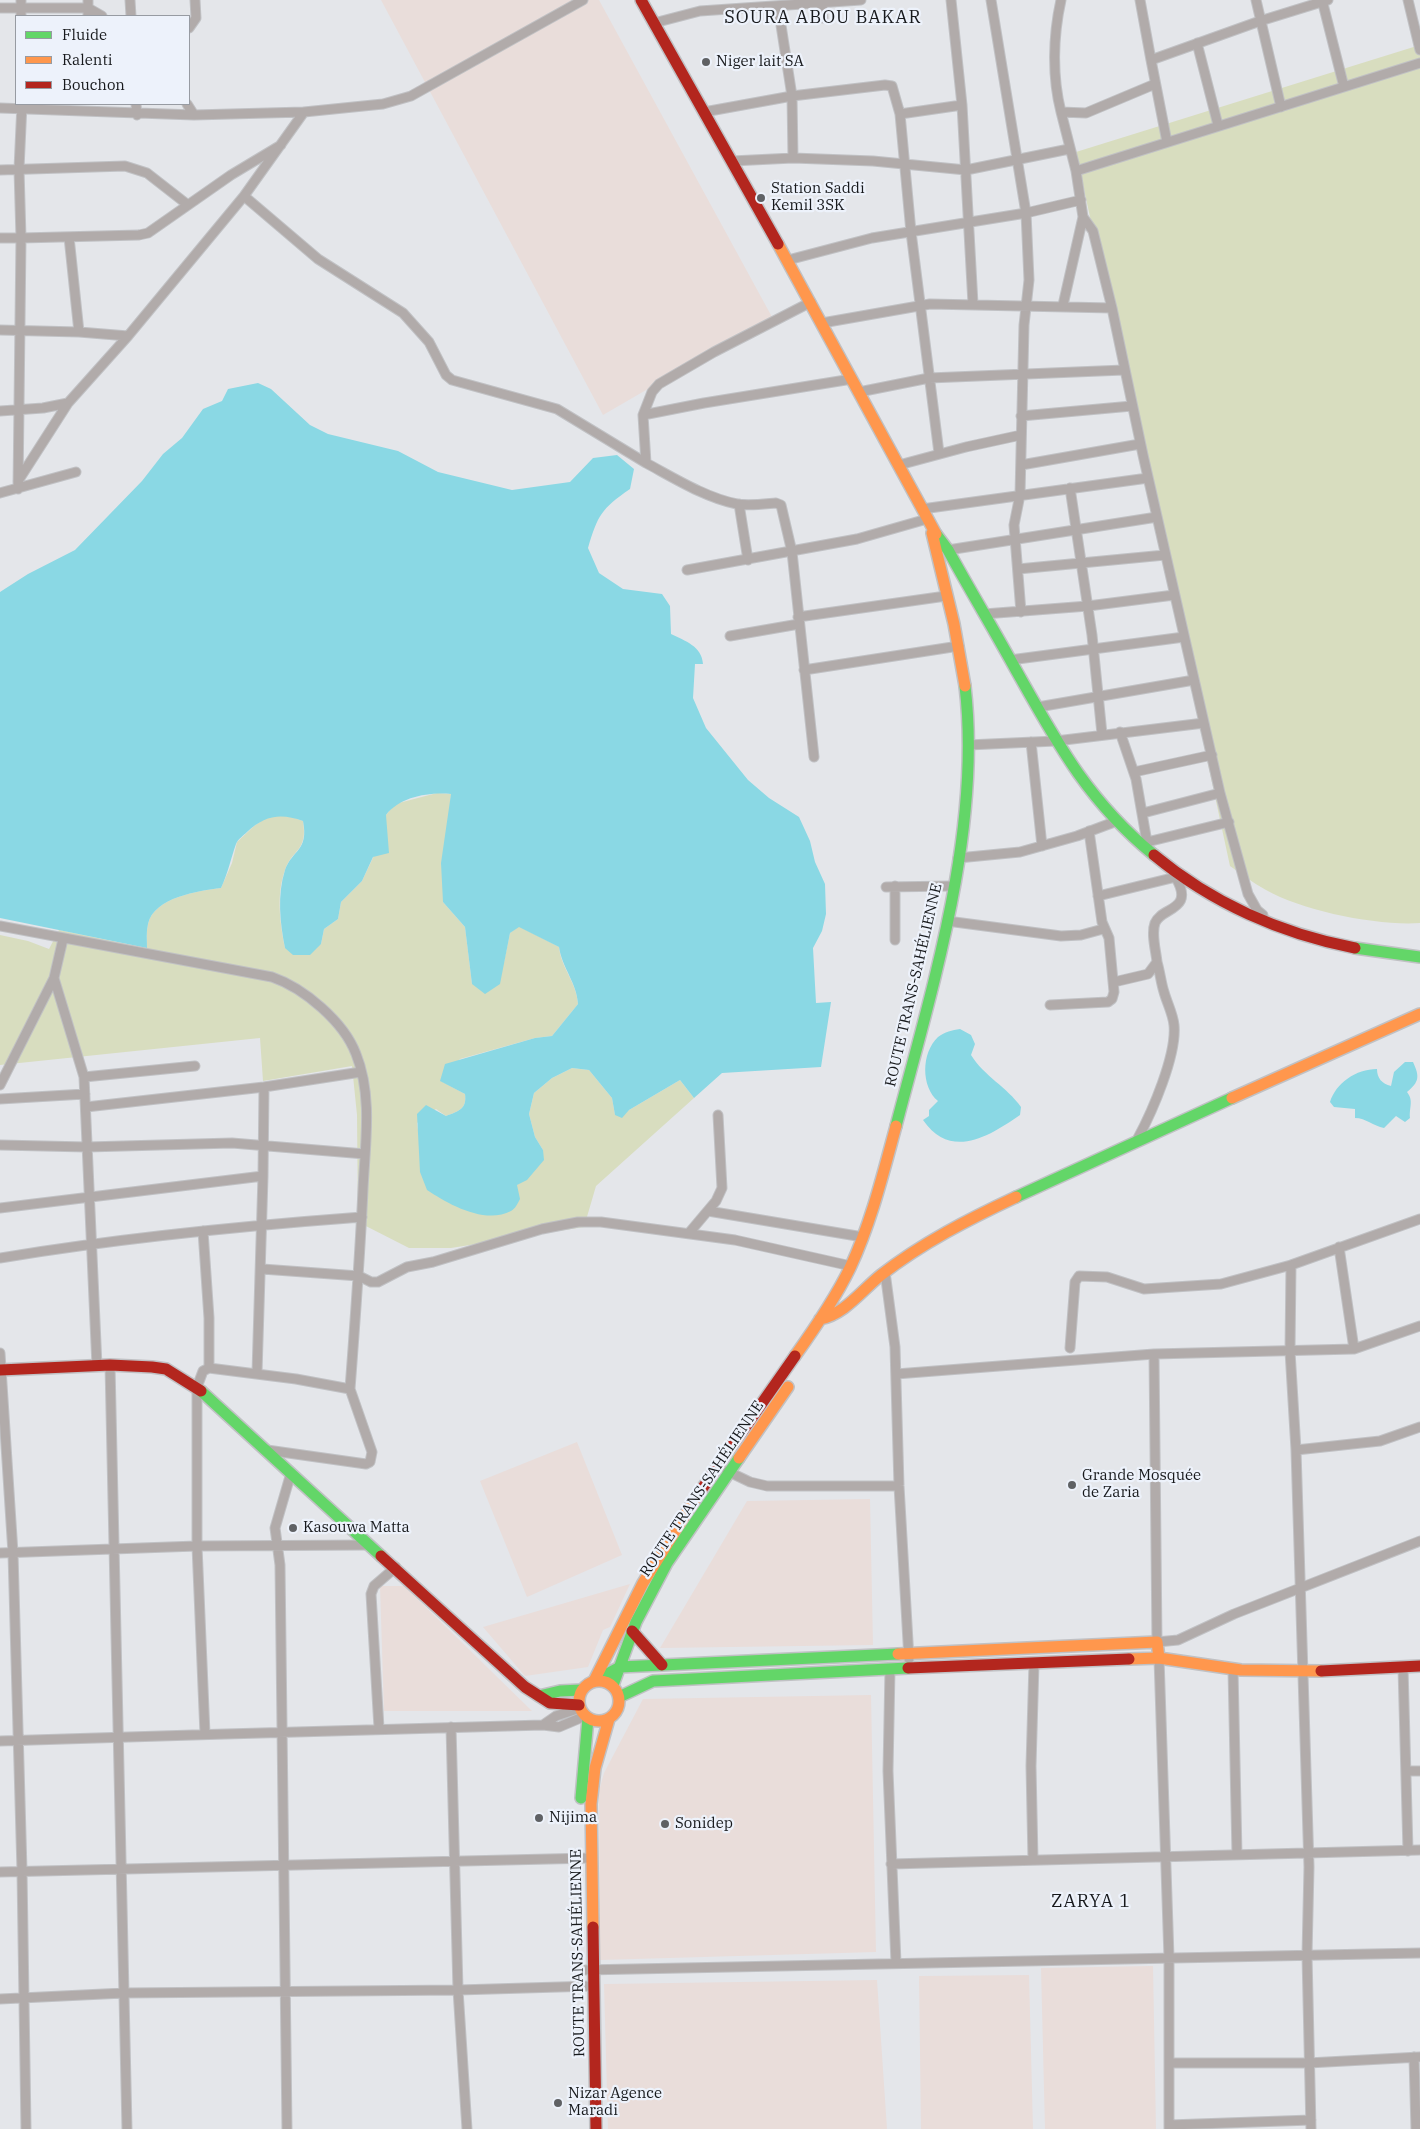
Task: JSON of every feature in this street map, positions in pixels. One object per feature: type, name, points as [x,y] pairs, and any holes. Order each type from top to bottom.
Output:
[{"type":"main road","points":[[641,0],[788,260],[926,518],[948,550],[1056,741],[1084,783],[1117,821],[1147,846],[1179,877],[1229,905],[1274,926],[1366,951],[1420,957]]},
{"type":"main road","name":"ROUTE TRANS-SAHÉLIENNE","points":[[613,1685],[632,1631],[667,1563],[725,1469],[825,1318],[863,1237],[880,1185],[947,921],[958,858],[965,799],[968,745],[967,712],[959,646],[926,518]]},
{"type":"main road","name":"ROUTE TRANS-SAHÉLIENNE","points":[[825,1318],[885,1272],[960,1224],[1085,1163],[1420,1014]]},
{"type":"main road","points":[[0,1370],[110,1365],[166,1370],[196,1387],[526,1687],[550,1703],[583,1712],[599,1721],[609,1719]]},
{"type":"main road","name":"ROUTE TRANS-SAHÉLIENNE","points":[[586,2129],[588,1969],[581,1690],[594,1681],[642,1582],[700,1492],[725,1469]]},
{"type":"main road","points":[[632,1631],[662,1666]]},
{"type":"main road","points":[[594,1681],[620,1667],[1158,1642],[1158,1658]]},
{"type":"main road","points":[[594,1681],[603,1680],[613,1685],[620,1697],[653,1681],[909,1667],[1158,1658],[1233,1669],[1303,1672],[1419,1665]]},
{"type":"main road","points":[[539,1696],[560,1690],[581,1690]]},
{"type":"main road","name":"ROUTE TRANS-SAHÉLIENNE","points":[[586,1859],[592,1787],[599,1750],[609,1719],[618,1710],[620,1697]]},
{"type":"main road","name":"ROUTE TRANS-SAHÉLIENNE","points":[[588,1986],[596,2129]]},
{"type":"street","points":[[130,0],[131,15]]},
{"type":"street","points":[[190,27],[196,18],[195,0]]},
{"type":"street","points":[[0,108],[93,108],[136,114],[194,116],[304,112],[383,104],[411,96],[583,0]]},
{"type":"street","points":[[654,23],[700,11],[778,6],[799,2],[822,3],[861,0]]},
{"type":"street","points":[[951,0],[962,105],[972,304]]},
{"type":"street","points":[[991,0],[1026,213],[1029,280],[1026,305],[1021,416],[1022,465],[1020,495],[1014,518],[1021,612]]},
{"type":"street","points":[[1061,0],[1057,20],[1055,81],[1069,149],[1076,171],[1083,217],[1063,305]]},
{"type":"street","points":[[1140,0],[1167,142]]},
{"type":"street","points":[[1256,0],[1280,107]]},
{"type":"street","points":[[1408,0],[1420,50]]},
{"type":"street","points":[[1151,60],[1260,21],[1324,1],[1344,87]]},
{"type":"street","points":[[822,3],[823,18]]},
{"type":"street","points":[[778,6],[792,96],[793,158]]},
{"type":"street","points":[[0,8],[88,8],[100,15]]},
{"type":"street","points":[[1197,43],[1218,125]]},
{"type":"street","points":[[1076,171],[1420,63]]},
{"type":"street","points":[[1061,112],[1086,113],[1155,84]]},
{"type":"street","points":[[704,112],[792,96],[889,85],[894,89],[900,114],[911,232],[939,454]]},
{"type":"street","points":[[136,105],[136,114]]},
{"type":"street","points":[[188,105],[194,116]]},
{"type":"street","points":[[900,114],[962,105]]},
{"type":"street","points":[[18,485],[21,238],[19,169],[22,107]]},
{"type":"street","points":[[18,485],[68,403],[128,336],[244,196],[304,112]]},
{"type":"street","points":[[0,238],[139,236],[154,230],[231,175],[280,145]]},
{"type":"street","points":[[732,161],[793,158],[905,164],[966,170],[1018,161],[1069,149]]},
{"type":"street","points":[[0,170],[125,166],[147,173],[188,205]]},
{"type":"street","points":[[244,196],[318,259],[403,313],[424,336],[446,374],[452,380],[557,409],[681,482],[739,504],[780,504],[792,552],[814,757]]},
{"type":"street","points":[[788,260],[849,243],[1026,213],[1081,200]]},
{"type":"street","points":[[1083,217],[1093,231],[1112,308],[1140,444],[1220,793],[1248,894],[1257,910],[1274,926]]},
{"type":"street","points":[[69,237],[79,332]]},
{"type":"street","points":[[646,463],[643,415],[652,392],[659,384],[714,352],[811,302]]},
{"type":"street","points":[[822,323],[920,305],[1063,305],[1112,308]]},
{"type":"street","points":[[0,330],[79,332],[128,336]]},
{"type":"street","points":[[859,392],[930,378],[1124,370]]},
{"type":"street","points":[[643,415],[852,379]]},
{"type":"street","points":[[0,411],[19,411],[68,403]]},
{"type":"street","points":[[1021,416],[1132,406]]},
{"type":"street","points":[[899,465],[1021,436]]},
{"type":"street","points":[[1022,465],[1140,444]]},
{"type":"street","points":[[0,493],[18,485],[76,472]]},
{"type":"street","points":[[687,570],[865,537],[926,518],[1020,495],[1148,478]]},
{"type":"street","points":[[1070,488],[1094,648],[1102,734]]},
{"type":"street","points":[[739,504],[748,560]]},
{"type":"street","points":[[948,550],[1014,538],[1157,517]]},
{"type":"street","points":[[1018,569],[1165,555]]},
{"type":"street","points":[[984,614],[1088,606],[1174,594]]},
{"type":"street","points":[[730,636],[799,620],[946,596]]},
{"type":"street","points":[[1010,660],[1184,637]]},
{"type":"street","points":[[804,670],[959,646]]},
{"type":"street","points":[[1038,707],[1194,680]]},
{"type":"street","points":[[968,745],[1056,741],[1204,723]]},
{"type":"street","points":[[1120,732],[1134,772],[1143,813],[1147,846],[1229,822]]},
{"type":"street","points":[[1031,742],[1042,846]]},
{"type":"street","points":[[1134,772],[1212,755]]},
{"type":"street","points":[[1143,813],[1220,793]]},
{"type":"street","points":[[958,858],[1020,852],[1117,821]]},
{"type":"street","points":[[1050,1005],[1108,1002],[1112,999],[1114,992],[1109,938],[1103,929],[1089,831]]},
{"type":"street","points":[[1098,896],[1179,877],[1182,890],[1179,903],[1173,910],[1159,917],[1154,924],[1157,962],[1163,991],[1173,1018],[1174,1034],[1164,1078],[1147,1120],[1136,1141]]},
{"type":"street","points":[[895,940],[891,886],[953,886]]},
{"type":"street","points":[[947,921],[1061,936],[1081,935],[1103,929]]},
{"type":"street","points":[[0,926],[272,977],[288,982],[309,997],[340,1029],[356,1054],[361,1072],[366,1106],[359,1276],[350,1389],[372,1452],[370,1462],[366,1464],[267,1450]]},
{"type":"street","points":[[0,1085],[54,978],[63,939]]},
{"type":"street","points":[[1114,982],[1148,974],[1157,962]]},
{"type":"street","points":[[54,978],[84,1076],[94,1242],[97,1366]]},
{"type":"street","points":[[84,1076],[195,1066]]},
{"type":"street","points":[[86,1107],[264,1087],[361,1072]]},
{"type":"street","points":[[257,1373],[262,1269],[264,1087]]},
{"type":"street","points":[[0,1099],[85,1094]]},
{"type":"street","points":[[689,1233],[720,1196],[722,1188],[718,1115]]},
{"type":"street","points":[[0,1145],[87,1147],[204,1143],[365,1154]]},
{"type":"street","points":[[0,1208],[263,1176]]},
{"type":"street","points":[[708,1211],[863,1237]]},
{"type":"street","points":[[0,1258],[94,1242],[262,1224],[362,1218]]},
{"type":"street","points":[[262,1269],[359,1276],[371,1282],[378,1282],[407,1267],[432,1262],[563,1224],[601,1222],[689,1233],[767,1246],[851,1266]]},
{"type":"street","points":[[1070,1348],[1075,1282],[1079,1276],[1107,1277],[1144,1288],[1194,1287],[1221,1284],[1291,1264],[1419,1222]]},
{"type":"street","points":[[203,1231],[209,1318],[209,1368]]},
{"type":"street","points":[[1340,1247],[1354,1349]]},
{"type":"street","points":[[1158,1658],[1169,1958],[1169,2127],[1311,2124],[1308,2063],[1307,1955],[1309,1854],[1296,1450],[1290,1351],[1291,1264]]},
{"type":"street","points":[[885,1272],[895,1347],[899,1486],[909,1667]]},
{"type":"street","points":[[896,1374],[1154,1354],[1354,1349],[1420,1326]]},
{"type":"street","points":[[0,1353],[13,1553],[22,1871],[26,2129]]},
{"type":"street","points":[[1154,1354],[1158,1642],[1178,1640],[1234,1614],[1300,1590],[1420,1541]]},
{"type":"street","points":[[110,1365],[127,2129]]},
{"type":"street","points":[[205,1734],[197,1546],[196,1387],[203,1371],[209,1368],[257,1373],[350,1389]]},
{"type":"street","points":[[1296,1450],[1380,1441],[1420,1427]]},
{"type":"street","points":[[725,1469],[750,1482],[767,1486],[899,1486]]},
{"type":"street","points":[[286,2129],[280,1733],[280,1565],[275,1538],[277,1516],[291,1473]]},
{"type":"street","points":[[0,1553],[197,1546],[370,1545]]},
{"type":"street","points":[[379,1728],[371,1594],[374,1586],[396,1567]]},
{"type":"street","points":[[1033,1860],[1031,1766],[1034,1663]]},
{"type":"street","points":[[1403,1667],[1408,1850]]},
{"type":"street","points":[[890,1669],[888,1771],[896,1963]]},
{"type":"street","points":[[1233,1669],[1237,1855]]},
{"type":"street","points":[[0,1741],[280,1733],[379,1728],[543,1725],[556,1716],[583,1712]]},
{"type":"street","points":[[451,1727],[458,1990],[467,2129]]},
{"type":"street","points":[[1406,1771],[1420,1771]]},
{"type":"street","points":[[892,1864],[1420,1850]]},
{"type":"street","points":[[0,1872],[586,1859]]},
{"type":"street","points":[[588,1969],[1420,1953]]},
{"type":"street","points":[[0,1999],[124,1993],[284,1990],[458,1990],[588,1986]]},
{"type":"street","points":[[1169,2063],[1308,2063],[1417,2057],[1416,2129]]},
{"type":"shaded area","points":[[381,0],[599,0],[772,317],[603,415]]},
{"type":"shaded area","points":[[577,1442],[622,1555],[527,1597],[480,1481]]},
{"type":"shaded area","points":[[870,1499],[873,1645],[660,1648],[747,1501]]},
{"type":"shaded area","points":[[630,1584],[610,1627],[603,1630],[588,1667],[525,1676],[483,1627]]},
{"type":"shaded area","points":[[380,1586],[404,1586],[532,1711],[384,1711]]},
{"type":"shaded area","name":"Sonidep","points":[[871,1695],[876,1952],[600,1960],[599,1791],[604,1773],[643,1699]]},
{"type":"shaded area","points":[[1153,1966],[1156,2129],[1045,2129],[1041,1968]]},
{"type":"shaded area","points":[[1029,1975],[1033,2129],[921,2129],[919,1976]]},
{"type":"shaded area","points":[[877,1980],[887,2129],[608,2129],[604,1984]]},
{"type":"green space","points":[[1420,45],[1420,923],[1403,923],[1383,922],[1341,915],[1281,898],[1230,866],[1076,152]]},
{"type":"green space","points":[[437,793],[451,794],[443,902],[465,927],[472,984],[504,962],[510,933],[519,926],[559,947],[560,955],[575,989],[578,1004],[552,1036],[535,1038],[460,1059],[441,1081],[465,1094],[465,1103],[461,1109],[446,1116],[436,1109],[417,1123],[419,1137],[517,1185],[543,1150],[535,1137],[529,1114],[534,1093],[552,1078],[572,1068],[589,1070],[612,1098],[615,1115],[629,1110],[680,1080],[694,1098],[596,1186],[584,1227],[451,1248],[409,1248],[358,1222],[357,1115],[352,1066],[263,1081],[260,1038],[0,1065],[0,935],[28,941],[49,949],[59,930],[147,948],[148,924],[152,915],[159,907],[178,897],[221,888],[232,863],[237,842],[267,817],[286,815],[303,821],[304,831],[301,845],[285,870],[280,889],[280,919],[285,948],[321,944],[324,929],[338,919],[341,902],[362,881],[386,830],[386,815],[395,804]]},
{"type":"water","points":[[258,383],[271,389],[310,425],[328,434],[398,451],[438,472],[512,490],[570,482],[593,458],[617,455],[634,469],[630,489],[613,502],[602,514],[588,548],[599,573],[623,589],[662,594],[670,606],[671,634],[696,648],[702,658],[703,664],[695,664],[693,698],[706,728],[748,780],[769,798],[799,817],[810,841],[815,862],[825,884],[826,914],[822,931],[813,948],[816,1003],[831,1002],[821,1067],[722,1073],[694,1098],[680,1080],[629,1110],[622,1118],[615,1115],[612,1098],[589,1070],[572,1068],[552,1078],[534,1093],[529,1114],[535,1137],[543,1150],[544,1160],[527,1180],[517,1185],[520,1199],[514,1209],[501,1215],[490,1216],[467,1211],[427,1190],[420,1172],[417,1114],[426,1105],[446,1116],[461,1109],[465,1103],[465,1094],[440,1081],[445,1064],[535,1038],[552,1036],[578,1004],[575,989],[563,962],[559,947],[519,927],[510,933],[500,984],[485,994],[472,984],[465,927],[443,902],[441,863],[451,794],[415,797],[399,804],[386,815],[389,853],[373,857],[362,881],[341,902],[338,919],[324,929],[321,944],[310,955],[293,955],[285,948],[280,909],[282,880],[288,863],[302,844],[304,831],[303,821],[280,816],[260,822],[239,839],[221,888],[178,897],[159,907],[152,915],[148,924],[147,948],[0,918],[0,592],[28,574],[75,550],[142,481],[163,454],[182,438],[203,409],[222,401],[228,389]]},
{"type":"water","points":[[960,1029],[971,1035],[975,1044],[971,1055],[976,1062],[1021,1107],[1020,1115],[995,1131],[970,1141],[958,1142],[945,1139],[934,1132],[923,1120],[929,1116],[929,1110],[938,1101],[932,1095],[926,1079],[925,1070],[928,1052],[938,1037]]},
{"type":"water","points":[[1405,1062],[1413,1062],[1417,1072],[1417,1079],[1407,1092],[1411,1101],[1410,1118],[1405,1122],[1396,1116],[1384,1128],[1380,1127],[1363,1119],[1355,1118],[1355,1109],[1334,1107],[1330,1102],[1342,1083],[1354,1074],[1362,1071],[1377,1069],[1381,1080],[1391,1086],[1394,1072]]},
{"type":"traffic: fast","points":[[936,534],[948,550],[1046,722],[1076,770],[1110,814],[1154,855]]},
{"type":"traffic: fast","points":[[896,1126],[938,964],[960,852],[966,796],[968,741],[965,686]]},
{"type":"traffic: fast","points":[[1355,948],[1420,957]]},
{"type":"traffic: fast","points":[[1016,1197],[1232,1098]]},
{"type":"traffic: fast","points":[[201,1391],[381,1556]]},
{"type":"traffic: fast","points":[[613,1685],[636,1622],[667,1563],[739,1458]]},
{"type":"traffic: fast","points":[[594,1681],[620,1667],[898,1654]]},
{"type":"traffic: fast","points":[[619,1697],[653,1681],[908,1668]]},
{"type":"traffic: fast","points":[[539,1696],[560,1691],[581,1690]]},
{"type":"traffic: fast","points":[[581,1798],[588,1718]]},
{"type":"traffic: slow","points":[[778,244],[936,534]]},
{"type":"traffic: slow","points":[[932,533],[954,624],[965,686]]},
{"type":"traffic: slow","points":[[1232,1098],[1420,1014]]},
{"type":"traffic: slow","points":[[795,1356],[831,1302],[850,1268],[870,1216],[896,1126]]},
{"type":"traffic: slow","points":[[820,1319],[845,1307],[881,1275],[929,1242],[1016,1197]]},
{"type":"traffic: slow","points":[[739,1458],[788,1387]]},
{"type":"traffic: slow","points":[[594,1681],[643,1583],[697,1496]]},
{"type":"traffic: slow","points":[[898,1654],[1157,1642],[1159,1658]]},
{"type":"traffic: slow","points":[[1129,1659],[1159,1658],[1241,1670],[1321,1671]]},
{"type":"traffic: slow","points":[[603,1681],[610,1684],[616,1690],[619,1701],[618,1709],[610,1718],[603,1721],[595,1721],[588,1718],[580,1709],[579,1697],[582,1690],[591,1682],[603,1681]]},
{"type":"traffic: slow","points":[[593,1927],[591,1804],[595,1768],[609,1719]]},
{"type":"traffic: jam","points":[[641,0],[778,244]]},
{"type":"traffic: jam","points":[[1154,855],[1200,888],[1249,914],[1301,934],[1355,948]]},
{"type":"traffic: jam","points":[[697,1496],[795,1356]]},
{"type":"traffic: jam","points":[[0,1370],[110,1365],[152,1367],[166,1369],[201,1391]]},
{"type":"traffic: jam","points":[[381,1556],[525,1687],[550,1703],[579,1705]]},
{"type":"traffic: jam","points":[[632,1631],[662,1665]]},
{"type":"traffic: jam","points":[[908,1668],[1129,1659]]},
{"type":"traffic: jam","points":[[1321,1671],[1420,1666]]},
{"type":"traffic: jam","points":[[593,1927],[596,2129]]},
{"type":"place","name":"Niger lait SA","points":[[706,62]]},
{"type":"place","name":"Station Saddi Kemil 3SK","points":[[761,198]]},
{"type":"place","name":"Grande Mosquée de Zaria","points":[[1072,1485]]},
{"type":"place","name":"Kasouwa Matta","points":[[293,1528]]},
{"type":"place","name":"Nijima","points":[[539,1818]]},
{"type":"place","name":"Sonidep","points":[[665,1824]]},
{"type":"place","name":"Nizar Agence Maradi","points":[[558,2103]]},
{"type":"district","name":"SOURA ABOU BAKAR","points":[[823,18]]},
{"type":"district","name":"ZARYA 1","points":[[1091,1902]]}]
